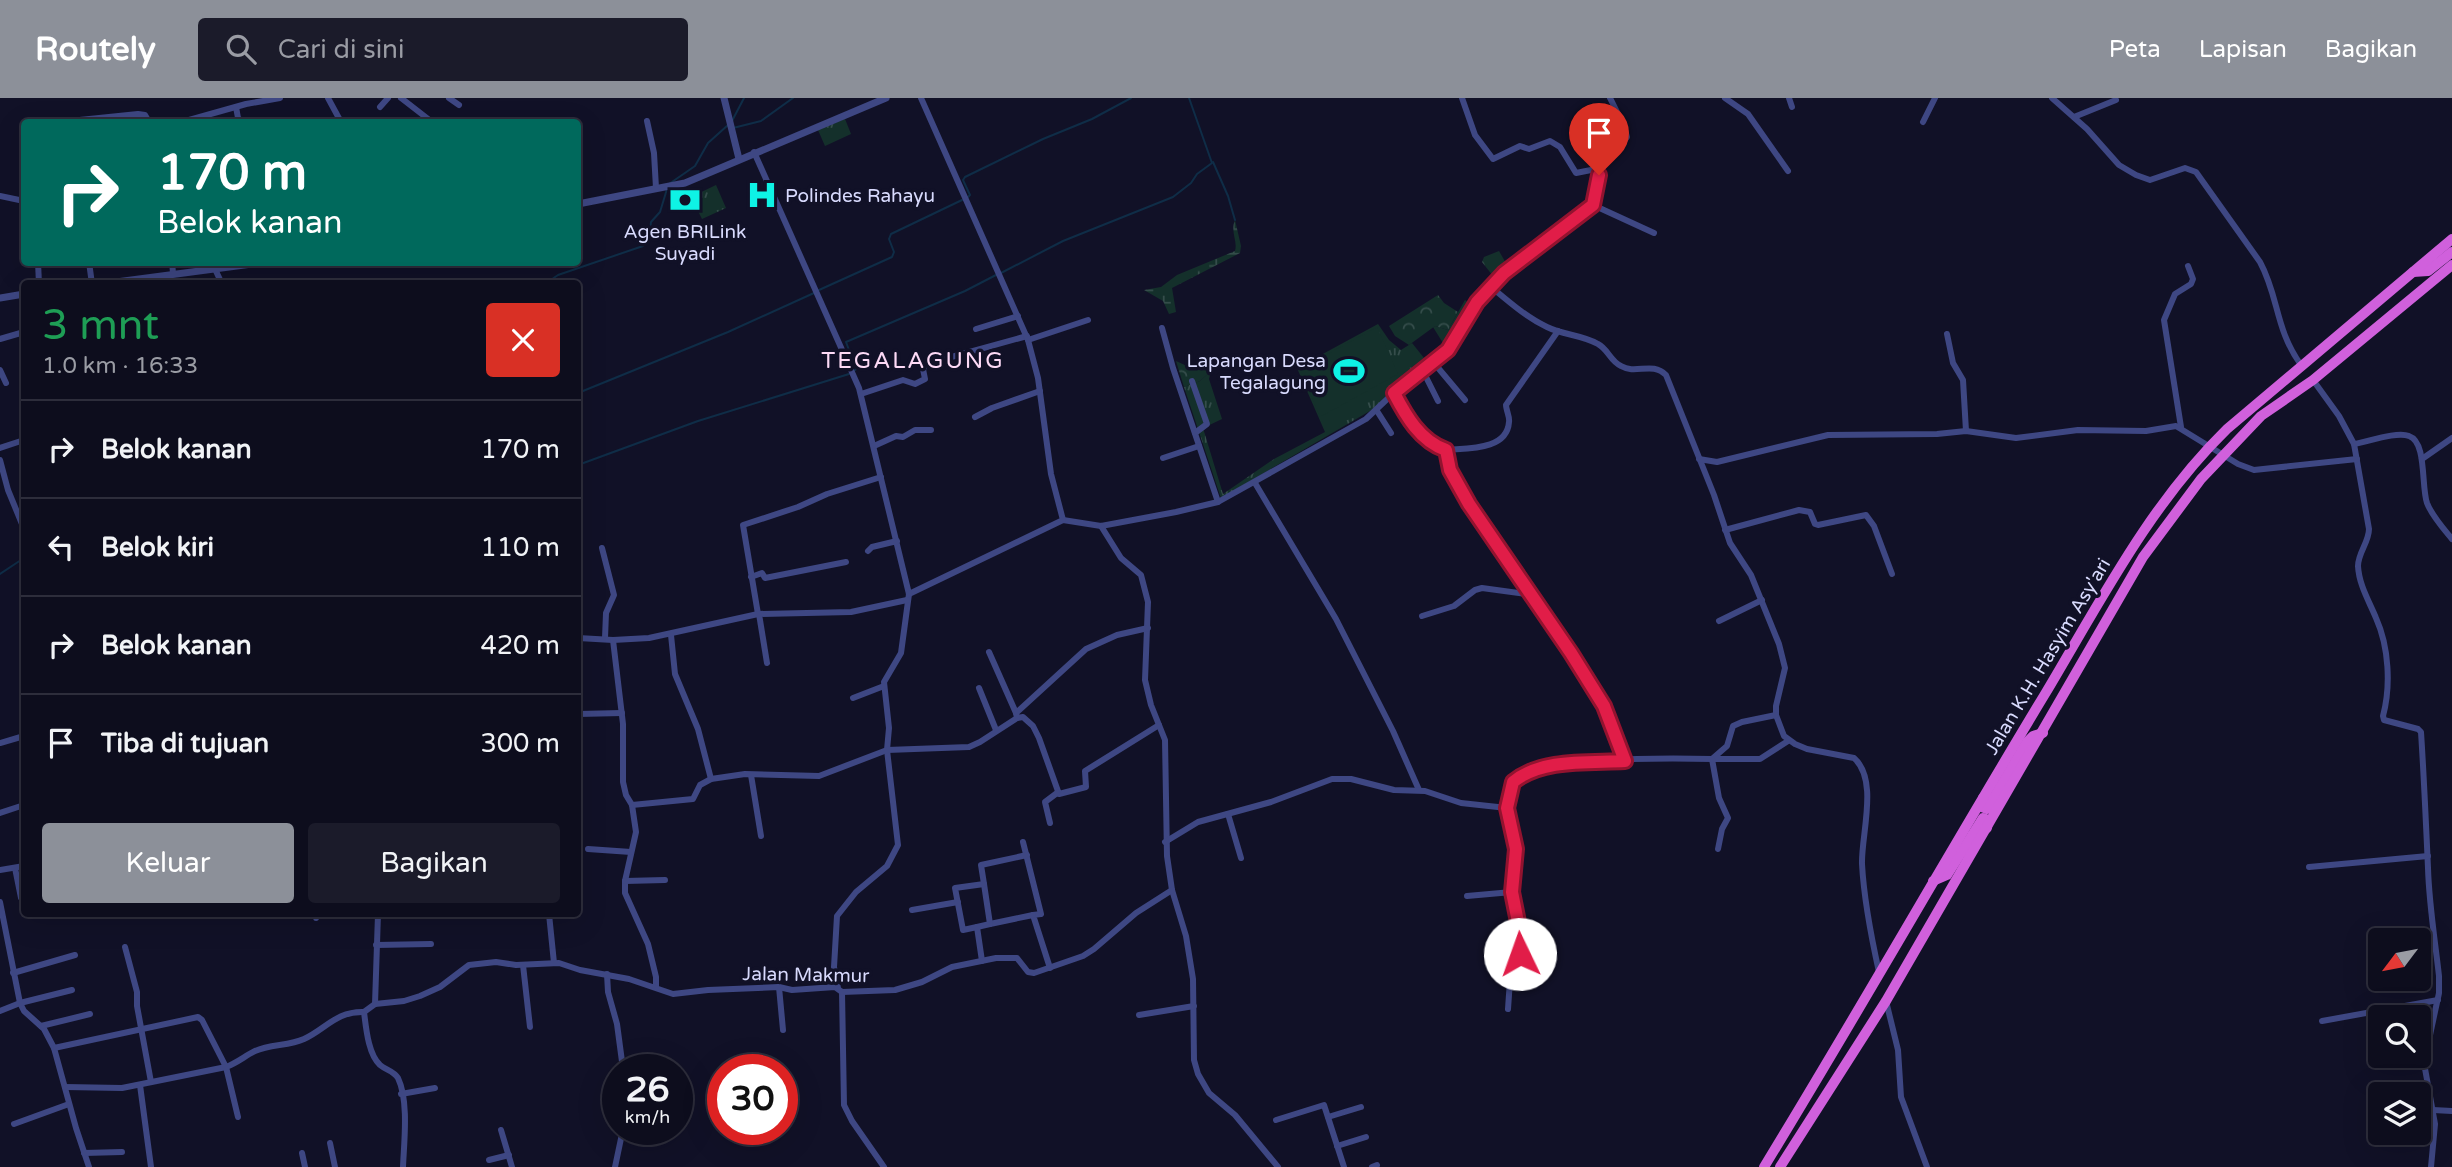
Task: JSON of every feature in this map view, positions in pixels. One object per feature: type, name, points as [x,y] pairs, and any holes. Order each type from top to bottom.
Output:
[{"type":"highway","name":"Jalan K.H. Hasyim Asy'ari","points":[[1764,1167],[2152,518],[2210,446],[2301,365],[2452,239]]},
{"type":"highway","points":[[2413,272],[2428,271],[2452,252]]},
{"type":"highway","name":"Jalan K.H. Hasyim Asy'ari","points":[[1780,1167],[1886,1002],[2143,557],[2177,509],[2222,454],[2261,416],[2313,380],[2452,265]]},
{"type":"highway","points":[[1984,795],[1982,805],[1986,809],[2027,742],[2033,736],[2043,733]]},
{"type":"highway","points":[[1933,881],[1947,875],[1982,819],[1986,817],[1987,830]]},
{"type":"street","points":[[193,119],[279,98]]},
{"type":"street","points":[[328,98],[339,119]]},
{"type":"street","points":[[380,107],[388,98]]},
{"type":"street","points":[[401,98],[428,119]]},
{"type":"street","points":[[449,98],[458,105]]},
{"type":"street","points":[[724,98],[739,159]]},
{"type":"street","points":[[581,203],[688,182],[886,98]]},
{"type":"street","points":[[921,98],[1027,338],[1040,391],[1051,474],[1063,520]]},
{"type":"street","points":[[1462,98],[1475,135],[1493,159],[1520,146],[1529,149],[1550,141],[1560,147],[1576,173],[1601,168]]},
{"type":"street","points":[[581,638],[671,635],[758,614],[851,612],[908,597],[1063,520],[1101,526],[1176,512],[1218,502],[1255,483],[1377,411],[1394,393],[1448,350],[1469,313],[1490,286],[1514,264],[1593,205],[1605,158],[1627,137],[1610,98]]},
{"type":"street","points":[[1725,98],[1748,114],[1788,170]]},
{"type":"street","points":[[1789,98],[1792,107]]},
{"type":"street","points":[[1923,122],[1935,98]]},
{"type":"street","points":[[2052,98],[2099,141],[2119,166],[2136,175],[2150,180],[2185,168],[2196,172],[2269,278],[2280,327],[2301,365]]},
{"type":"street","points":[[2074,117],[2116,100]]},
{"type":"street","points":[[236,107],[239,119]]},
{"type":"street","points":[[89,119],[138,114],[145,115],[147,119]]},
{"type":"street","points":[[647,121],[658,188]]},
{"type":"street","points":[[754,152],[853,370],[874,446],[908,597],[903,643],[898,660],[887,673],[884,686],[889,728],[887,750],[898,845],[887,866],[856,892],[838,916],[834,967],[840,990],[844,1105],[884,1167]]},
{"type":"street","points":[[0,196],[21,200]]},
{"type":"street","points":[[1593,205],[1654,233]]},
{"type":"street","points":[[172,266],[173,274]]},
{"type":"street","points":[[130,280],[232,266]]},
{"type":"street","points":[[2181,427],[2164,320],[2175,294],[2192,285],[2193,279],[2188,266]]},
{"type":"street","points":[[215,269],[220,280]]},
{"type":"street","points":[[1490,286],[1527,316],[1558,331],[1598,344],[1613,361],[1626,369],[1650,367],[1663,372],[1669,381],[1734,553],[1751,575],[1779,645],[1785,668],[1776,706],[1779,725],[1788,741],[1807,749],[1854,758],[1859,763],[1867,795],[1862,846],[1866,907],[1879,972]]},
{"type":"street","points":[[0,298],[21,294]]},
{"type":"street","points":[[976,329],[1018,316]]},
{"type":"street","points":[[861,394],[903,380],[915,384],[925,379],[925,364],[1088,320]]},
{"type":"street","points":[[1162,328],[1218,502]]},
{"type":"street","points":[[1394,393],[1413,427],[1439,447],[1446,450],[1496,443],[1509,422],[1506,405],[1558,331]]},
{"type":"street","points":[[0,339],[21,333]]},
{"type":"street","points":[[1947,334],[1953,363],[1963,380],[1966,431]]},
{"type":"street","points":[[1434,363],[1465,400]]},
{"type":"street","points":[[0,370],[6,383]]},
{"type":"street","points":[[1423,371],[1438,401]]},
{"type":"street","points":[[2313,380],[2339,416],[2354,444],[2369,529],[2369,537],[2358,566],[2365,596],[2379,625],[2389,686],[2383,716],[2387,722],[2421,732],[2428,856],[2439,976],[2438,1000],[2424,1063],[2435,1124],[2431,1167]]},
{"type":"street","points":[[1192,381],[1207,424],[1195,433]]},
{"type":"street","points":[[975,417],[1040,391]]},
{"type":"street","points":[[1377,411],[1391,433]]},
{"type":"street","points":[[1699,459],[1717,462],[1828,435],[1937,434],[1966,431],[2016,438],[2078,430],[2146,431],[2172,426],[2181,427],[2238,464],[2255,470],[2357,459]]},
{"type":"street","points":[[874,446],[894,437],[903,438],[915,430],[931,430]]},
{"type":"street","points":[[2354,444],[2406,435],[2415,440],[2422,459],[2426,501],[2452,539]]},
{"type":"street","points":[[2422,459],[2452,438]]},
{"type":"street","points":[[0,447],[21,441]]},
{"type":"street","points":[[1163,458],[1199,446]]},
{"type":"street","points":[[1446,450],[1450,470],[1469,504],[1533,595],[1604,706],[1625,761]]},
{"type":"street","points":[[0,460],[5,484],[21,522]]},
{"type":"street","points":[[767,663],[743,525],[881,477]]},
{"type":"street","points":[[1255,483],[1336,619],[1393,731],[1419,790]]},
{"type":"street","points":[[1725,530],[1799,510],[1810,512],[1813,521],[1818,525],[1866,516],[1874,526],[1892,574]]},
{"type":"street","points":[[1101,526],[1121,558],[1141,576],[1147,602],[1145,680],[1150,705],[1165,746],[1166,842],[1172,890],[1186,936],[1193,979],[1194,1060],[1203,1085],[1235,1115],[1278,1167]]},
{"type":"street","points":[[868,551],[873,547],[897,541]]},
{"type":"street","points":[[602,548],[614,595],[606,613],[622,713],[623,782],[632,805],[636,832],[625,881],[627,898],[648,944],[656,987]]},
{"type":"street","points":[[751,577],[762,573],[765,578],[846,562]]},
{"type":"street","points":[[1422,616],[1454,606],[1475,590],[1482,588],[1533,595]]},
{"type":"street","points":[[1719,621],[1762,600]]},
{"type":"street","points":[[632,805],[693,799],[700,785],[711,779],[751,775],[819,776],[887,750],[969,747],[1016,715],[1086,649],[1117,635],[1147,628]]},
{"type":"street","points":[[671,635],[675,674],[698,729],[711,779]]},
{"type":"street","points":[[989,652],[1016,715]]},
{"type":"street","points":[[853,698],[884,686]]},
{"type":"street","points":[[979,688],[996,730]]},
{"type":"street","points":[[581,715],[622,713]]},
{"type":"street","points":[[1016,715],[1023,717],[1033,726],[1056,793]]},
{"type":"street","points":[[1712,760],[1727,746],[1734,726],[1776,715]]},
{"type":"street","points":[[1050,823],[1045,802],[1056,793],[1086,787],[1085,771],[1159,725]]},
{"type":"street","points":[[0,743],[21,737]]},
{"type":"street","points":[[1508,1009],[1510,980],[1522,945],[1512,892],[1517,858],[1507,808],[1513,782],[1528,772],[1563,764],[1760,759],[1788,741]]},
{"type":"street","points":[[1712,760],[1719,797],[1728,818],[1722,829],[1718,849]]},
{"type":"street","points":[[751,775],[761,836]]},
{"type":"street","points":[[1166,842],[1198,821],[1270,802],[1332,779],[1351,779],[1394,790],[1419,790],[1461,803],[1507,808]]},
{"type":"street","points":[[0,813],[21,806]]},
{"type":"street","points":[[1228,814],[1241,858]]},
{"type":"street","points":[[984,884],[955,888],[963,930],[1041,914],[1023,842]]},
{"type":"street","points":[[588,849],[632,852]]},
{"type":"street","points":[[990,924],[981,865],[1027,855]]},
{"type":"street","points":[[2309,867],[2428,856]]},
{"type":"street","points":[[0,870],[21,867]]},
{"type":"street","points":[[15,868],[21,898]]},
{"type":"street","points":[[625,881],[665,880]]},
{"type":"street","points":[[1033,915],[1050,968],[1094,950],[1136,914],[1172,890]]},
{"type":"street","points":[[1467,896],[1512,892]]},
{"type":"street","points":[[0,902],[20,1003],[24,1011],[41,1026],[54,1048],[86,1166]]},
{"type":"street","points":[[912,910],[958,902]]},
{"type":"street","points":[[65,1087],[110,1089],[226,1067],[254,1052],[303,1040],[345,1014],[364,1012],[375,1004],[378,917]]},
{"type":"street","points":[[549,917],[554,962]]},
{"type":"street","points":[[977,927],[982,961]]},
{"type":"street","points":[[376,945],[431,944]]},
{"type":"street","points":[[125,947],[137,992],[151,1082]]},
{"type":"street","points":[[13,973],[75,955]]},
{"type":"street","name":"Jalan Makmur","points":[[375,1004],[404,1001],[420,996],[440,987],[465,967],[475,963],[523,965],[554,962],[656,987],[673,994],[779,987],[792,990],[840,990],[909,987],[952,967],[1014,957],[1031,973],[1050,968]]},
{"type":"street","points":[[523,965],[530,1027]]},
{"type":"street","points":[[607,974],[608,992],[617,1024],[621,1054]]},
{"type":"street","points":[[779,987],[783,1030]]},
{"type":"street","points":[[0,1011],[72,990]]},
{"type":"street","points":[[2322,1021],[2438,1000]]},
{"type":"street","points":[[1886,1002],[1898,1049],[1901,1097],[1927,1167]]},
{"type":"street","points":[[1139,1015],[1194,1006]]},
{"type":"street","points":[[364,1012],[370,1043],[378,1062],[397,1076],[404,1130],[403,1167]]},
{"type":"street","points":[[41,1026],[90,1014]]},
{"type":"street","points":[[54,1048],[201,1018],[226,1067],[238,1117]]},
{"type":"street","points":[[140,1085],[151,1167]]},
{"type":"street","points":[[401,1094],[435,1088]]},
{"type":"street","points":[[14,1124],[69,1104]]},
{"type":"street","points":[[1276,1120],[1324,1105],[1343,1167]]},
{"type":"street","points":[[1328,1117],[1361,1107]]},
{"type":"street","points":[[2433,1110],[2452,1111]]},
{"type":"street","points":[[501,1130],[512,1167]]},
{"type":"street","points":[[1337,1146],[1366,1137]]},
{"type":"street","points":[[330,1143],[335,1167]]},
{"type":"street","points":[[615,1167],[620,1145]]},
{"type":"street","points":[[84,1153],[122,1152]]},
{"type":"street","points":[[302,1153],[305,1167]]},
{"type":"street","points":[[489,1160],[509,1155]]},
{"type":"green space","points":[[845,119],[851,134],[825,146],[818,130]]},
{"type":"green space","points":[[716,185],[726,208],[702,219],[691,197]]},
{"type":"green space","points":[[1235,220],[1240,253],[1172,288],[1176,312],[1169,314],[1163,301],[1144,290],[1161,287],[1177,275],[1235,251]]},
{"type":"green space","points":[[1499,251],[1507,265],[1493,276],[1482,262],[1484,257]]},
{"type":"green space","points":[[1438,295],[1444,303],[1458,312],[1448,330],[1435,326],[1409,345],[1395,336],[1389,326]]},
{"type":"green space","points":[[1465,300],[1470,304],[1442,349],[1393,388],[1375,408],[1221,498],[1184,387],[1200,381],[1211,371],[1209,379],[1222,419],[1203,428],[1223,494],[1274,459],[1325,432],[1297,368],[1378,324],[1389,340],[1401,350],[1412,343],[1424,358],[1443,343],[1433,327],[1448,330]]},
{"type":"green space","name":"Lapangan Desa Tegalagung","points":[[1377,327],[1398,374],[1320,417],[1300,369]]},
{"type":"green space","points":[[1176,361],[1189,367],[1209,364],[1211,371],[1200,381],[1184,387]]},
{"type":"waterway","points":[[732,121],[744,98]]},
{"type":"waterway","points":[[733,128],[761,121],[793,98]]},
{"type":"waterway","points":[[967,198],[970,195],[963,180],[965,177],[1043,139],[1092,119],[1131,98]]},
{"type":"waterway","points":[[1001,273],[1063,241],[1173,197],[1191,183],[1197,174],[1212,163],[1189,98]]},
{"type":"waterway","points":[[669,184],[695,166],[708,143],[728,125]]},
{"type":"waterway","points":[[1213,162],[1235,220]]},
{"type":"waterway","points":[[551,280],[558,275],[643,246],[649,241],[651,222],[660,212],[667,189]]},
{"type":"waterway","points":[[819,290],[892,257],[894,252],[889,239],[891,234],[962,200]]},
{"type":"waterway","points":[[854,371],[856,369],[846,342],[996,275]]},
{"type":"waterway","points":[[456,280],[474,280]]},
{"type":"waterway","points":[[581,392],[728,332],[814,293]]},
{"type":"waterway","points":[[581,464],[698,421],[849,374]]},
{"type":"waterway","points":[[0,574],[21,560]]},
{"type":"place","name":"Polindes Rahayu","points":[[762,195]]},
{"type":"place","name":"Agen BRILink Suyadi","points":[[685,200]]},
{"type":"place","name":"Lapangan Desa Tegalagung","points":[[1349,371]]},
{"type":"district","name":"TEGALAGUNG","points":[[913,360]]},
{"type":"route","points":[[1520,954],[1521,937],[1512,892],[1517,858],[1507,808],[1510,787],[1519,776],[1528,772],[1563,764],[1625,761],[1604,706],[1469,504],[1450,470],[1446,450],[1413,427],[1394,393],[1448,350],[1469,313],[1490,286],[1560,228],[1593,205],[1599,175]]}]
